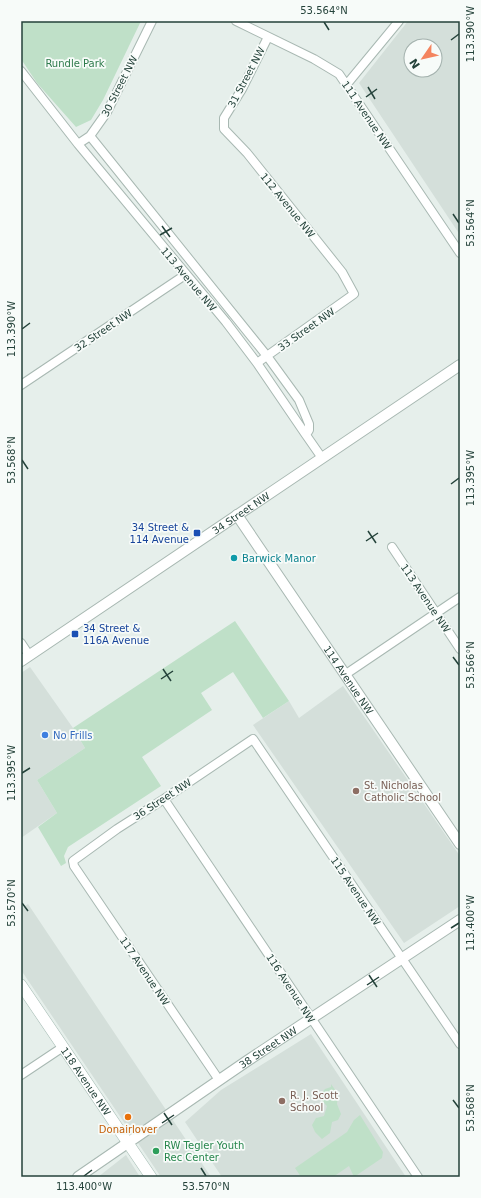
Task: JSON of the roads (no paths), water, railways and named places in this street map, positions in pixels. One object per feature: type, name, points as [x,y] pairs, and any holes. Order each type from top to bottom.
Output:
[{"type":"main road","name":"118 Avenue NW","points":[[21,985],[151,1177]]},
{"type":"street","name":"30 Street NW","points":[[78,144],[90,136],[107,112],[152,21]]},
{"type":"street","name":"111 Avenue NW","points":[[236,21],[329,66],[347,84],[460,253]]},
{"type":"street","points":[[347,84],[399,21]]},
{"type":"street","name":"31 Street NW","points":[[224,118],[242,89],[268,36]]},
{"type":"street","name":"113 Avenue NW","points":[[21,71],[78,144],[185,275],[226,322],[257,363],[322,458]]},
{"type":"street","name":"112 Avenue NW","points":[[224,118],[224,129],[247,153],[342,272],[354,294]]},
{"type":"street","name":"113 Avenue NW","points":[[90,136],[267,356],[299,400],[309,424],[309,430],[306,435]]},
{"type":"street","name":"32 Street NW","points":[[21,385],[185,275]]},
{"type":"street","name":"33 Street NW","points":[[257,363],[354,294]]},
{"type":"street","name":"34 Street NW","points":[[25,658],[460,366]]},
{"type":"street","name":"114 Avenue NW","points":[[237,515],[460,844]]},
{"type":"street","name":"113 Avenue NW","points":[[392,547],[460,649]]},
{"type":"street","points":[[346,674],[460,597]]},
{"type":"street","points":[[21,643],[25,658]]},
{"type":"street","name":"36 Street NW","points":[[72,861],[117,829],[253,739]]},
{"type":"street","name":"115 Avenue NW","points":[[253,739],[460,1044]]},
{"type":"street","name":"116 Avenue NW","points":[[164,799],[418,1177]]},
{"type":"street","name":"117 Avenue NW","points":[[72,861],[219,1080]]},
{"type":"street","name":"38 Street NW","points":[[78,1177],[311,1018],[460,920]]},
{"type":"street","points":[[21,1075],[63,1047]]},
{"type":"place","name":"34 Street & 114 Avenue","points":[[197,533]]},
{"type":"place","name":"Barwick Manor","points":[[234,558]]},
{"type":"place","name":"34 Street & 116A Avenue","points":[[75,634]]},
{"type":"place","name":"No Frills","points":[[45,735]]},
{"type":"place","name":"St. Nicholas Catholic School","points":[[356,791]]},
{"type":"place","name":"R. J. Scott School","points":[[282,1101]]},
{"type":"place","name":"Donairlover","points":[[128,1117]]},
{"type":"place","name":"RW Tegler Youth Rec Center","points":[[156,1151]]},
{"type":"park label","name":"Rundle Park","points":[[75,63]]}]
